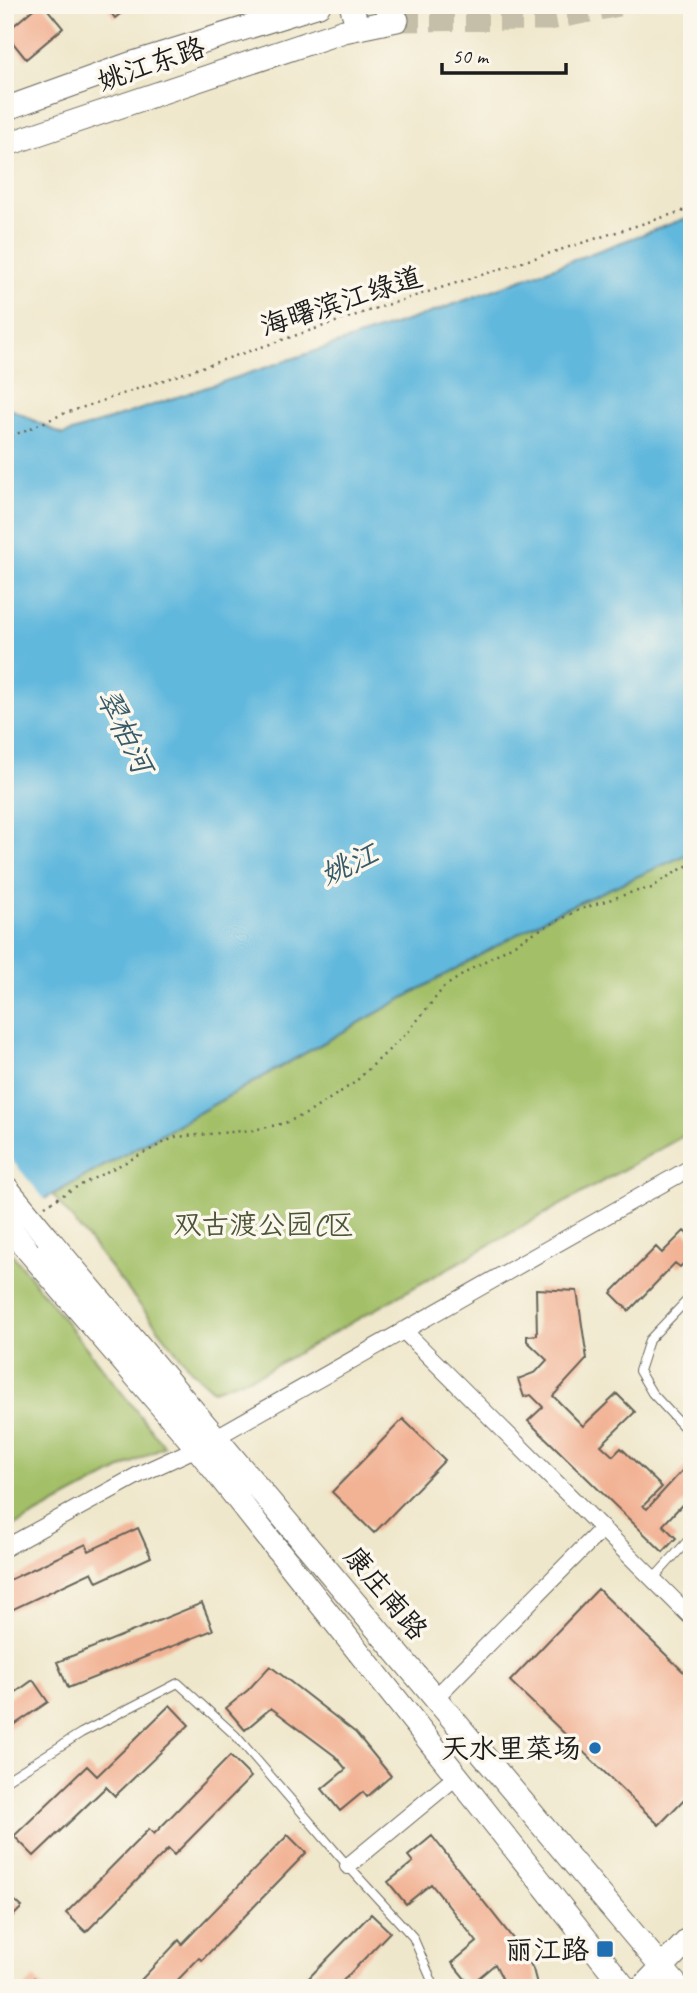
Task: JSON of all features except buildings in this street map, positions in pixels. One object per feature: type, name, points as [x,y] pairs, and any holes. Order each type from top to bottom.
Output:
[{"type":"main road","name":"姚江东路","points":[[5,109],[127,65],[319,5]]},
{"type":"main road","points":[[332,5],[351,29]]},
{"type":"main road","points":[[351,5],[351,29]]},
{"type":"main road","name":"姚江东路","points":[[5,145],[351,29],[397,20]]},
{"type":"main road","name":"康庄南路","points":[[5,1186],[206,1442],[457,1776],[625,1988]]},
{"type":"main road","name":"康庄南路","points":[[5,1222],[435,1698],[680,1988]]},
{"type":"main road","points":[[642,1988],[692,1936]]},
{"type":"main road","points":[[680,1988],[692,1973]]},
{"type":"street","points":[[5,1548],[140,1474],[206,1442],[692,1167]]},
{"type":"street","points":[[403,1330],[692,1618]]},
{"type":"street","points":[[435,1698],[602,1529]]},
{"type":"street","points":[[348,1866],[457,1776]]},
{"type":"lane","points":[[692,1295],[649,1340],[639,1371],[652,1393],[692,1436]]},
{"type":"lane","points":[[653,1579],[692,1536]]},
{"type":"lane","points":[[5,1781],[81,1733],[178,1683],[236,1737],[413,1937],[435,1988]]},
{"type":"path","name":"海曙滨江绿道","points":[[5,439],[60,416],[355,315],[692,208]]},
{"type":"path","points":[[45,1205],[71,1189],[175,1137],[254,1130],[308,1114],[354,1083],[408,1032],[444,987],[473,968],[581,909],[652,888],[692,863]]},
{"type":"green space","name":"双古渡公园C区","points":[[692,852],[692,1131],[262,1373],[213,1390],[192,1371],[53,1195],[555,913]]},
{"type":"green space","points":[[5,1245],[164,1446],[5,1531]]},
{"type":"water","points":[[692,216],[692,852],[555,913],[5,1221],[5,406],[63,435],[436,311]]},
{"type":"pier","points":[[5,1152],[47,1202],[5,1224]]},
{"type":"tunnel","points":[[397,20],[549,19],[619,5]]},
{"type":"place","name":"天水里菜场","points":[[595,1748]]},
{"type":"place","name":"丽江路","points":[[605,1949]]},
{"type":"water label","name":"翠柏河","points":[[125,731]]},
{"type":"water label","name":"姚江","points":[[349,864]]}]
